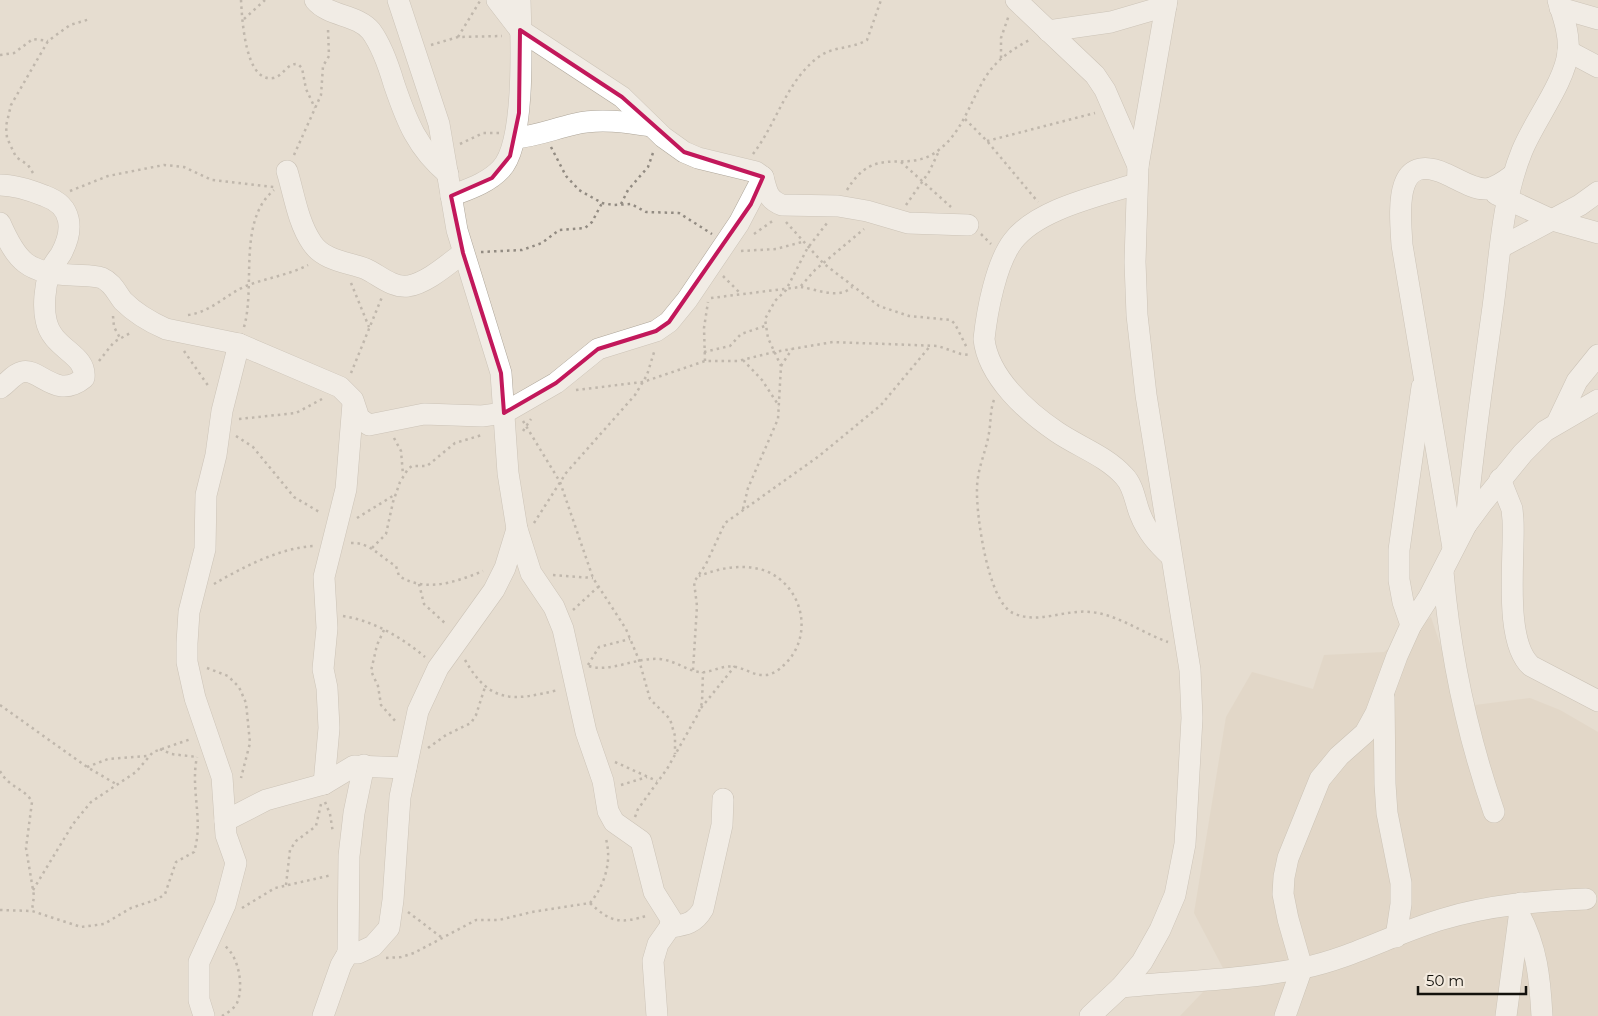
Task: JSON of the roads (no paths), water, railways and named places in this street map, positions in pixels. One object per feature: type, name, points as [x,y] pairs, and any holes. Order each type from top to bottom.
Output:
[{"type":"street","points":[[315,0],[327,10],[360,23],[372,33],[389,68],[402,109],[418,144],[430,159],[448,174]]},
{"type":"street","points":[[497,0],[520,34],[622,97],[638,110],[657,131],[684,152],[698,158],[741,168],[763,177]]},
{"type":"street","points":[[452,196],[492,178],[503,167],[515,138],[521,87],[520,0]]},
{"type":"street","points":[[1048,31],[1111,22],[1166,3],[1137,175],[1134,262],[1137,315],[1149,415],[1190,670],[1192,718],[1185,844],[1175,895],[1160,930],[1142,962],[1121,987],[1090,1016]]},
{"type":"street","points":[[1014,4],[1081,59],[1095,75],[1105,90],[1114,110],[1137,175]]},
{"type":"street","points":[[1559,4],[1598,19]]},
{"type":"street","points":[[1466,525],[1472,456],[1507,199],[1513,175],[1535,121],[1563,69],[1568,51],[1566,28],[1559,4]]},
{"type":"street","points":[[405,5],[417,53],[433,100],[463,253],[501,372],[508,412],[508,473],[518,534],[531,573],[554,607],[580,669],[586,732],[606,797],[608,810],[614,822],[641,841],[654,892],[668,918],[687,925],[698,918],[703,909],[722,825],[723,799]]},
{"type":"street","points":[[1568,51],[1598,67]]},
{"type":"street","points":[[515,138],[545,134],[576,124],[591,122],[657,131]]},
{"type":"street","points":[[1453,548],[1402,245],[1400,212],[1404,185],[1410,173],[1419,168],[1438,170],[1552,220],[1598,233]]},
{"type":"street","points":[[1137,175],[1049,214],[1024,229],[1012,241],[1002,260],[984,339],[985,351],[989,361],[1019,401],[1058,432],[1120,471],[1131,486],[1140,516],[1150,534],[1172,556]]},
{"type":"street","points":[[1485,189],[1499,185],[1513,175]]},
{"type":"street","points":[[763,177],[769,198],[782,205],[838,206],[908,223],[968,224]]},
{"type":"street","points":[[0,223],[10,246],[19,259],[31,267],[49,273],[102,278],[109,281],[133,309],[160,326],[239,344],[347,393],[363,423],[377,424],[402,417],[424,414],[482,416],[508,412],[556,383],[598,349],[656,331],[669,322],[687,300],[751,204],[763,177]]},
{"type":"street","points":[[282,179],[306,233],[312,244],[320,252],[366,270],[389,282],[408,286],[441,269],[463,253]]},
{"type":"street","points":[[0,185],[42,195],[66,209],[70,219],[70,232],[66,244],[49,273],[45,298],[46,318],[49,330],[55,341],[83,364],[84,372],[84,378],[78,382],[66,385],[50,384],[31,371],[18,372],[0,388]]},
{"type":"street","points":[[1501,247],[1552,220],[1598,192]]},
{"type":"street","points":[[204,1016],[199,1000],[199,962],[229,891],[236,862],[228,843],[222,777],[203,730],[187,662],[188,627],[192,599],[204,549],[206,496],[228,416],[239,344]]},
{"type":"street","points":[[1558,423],[1577,381],[1598,355]]},
{"type":"street","points":[[1411,625],[1403,602],[1399,580],[1399,550],[1424,375]]},
{"type":"street","points":[[324,784],[329,747],[327,688],[324,669],[327,613],[323,588],[332,538],[346,489],[350,447],[347,393]]},
{"type":"street","points":[[1285,1016],[1302,968],[1283,894],[1288,858],[1320,779],[1338,756],[1365,733],[1411,625],[1443,572],[1453,548],[1466,525],[1500,479],[1523,452],[1545,431],[1574,416],[1598,400]]},
{"type":"street","points":[[350,447],[377,424]]},
{"type":"street","points":[[1500,479],[1512,509],[1514,608],[1519,650],[1523,659],[1531,666],[1598,701]]},
{"type":"street","points":[[323,1016],[341,965],[353,953],[373,946],[389,928],[393,900],[400,797],[418,711],[438,668],[455,642],[483,608],[505,568],[518,534]]},
{"type":"street","points":[[1443,572],[1446,609],[1464,712],[1494,812]]},
{"type":"street","points":[[1384,692],[1387,813],[1401,883],[1401,904],[1396,937]]},
{"type":"street","points":[[353,953],[349,856],[354,813],[364,765]]},
{"type":"street","points":[[225,821],[266,800],[324,784],[354,766],[406,768]]},
{"type":"street","points":[[1121,987],[1302,968],[1351,955],[1441,919],[1586,899]]},
{"type":"street","points":[[1506,1016],[1520,908]]},
{"type":"street","points":[[1520,908],[1534,946],[1542,1016]]},
{"type":"street","points":[[657,1016],[653,961],[668,918]]}]
